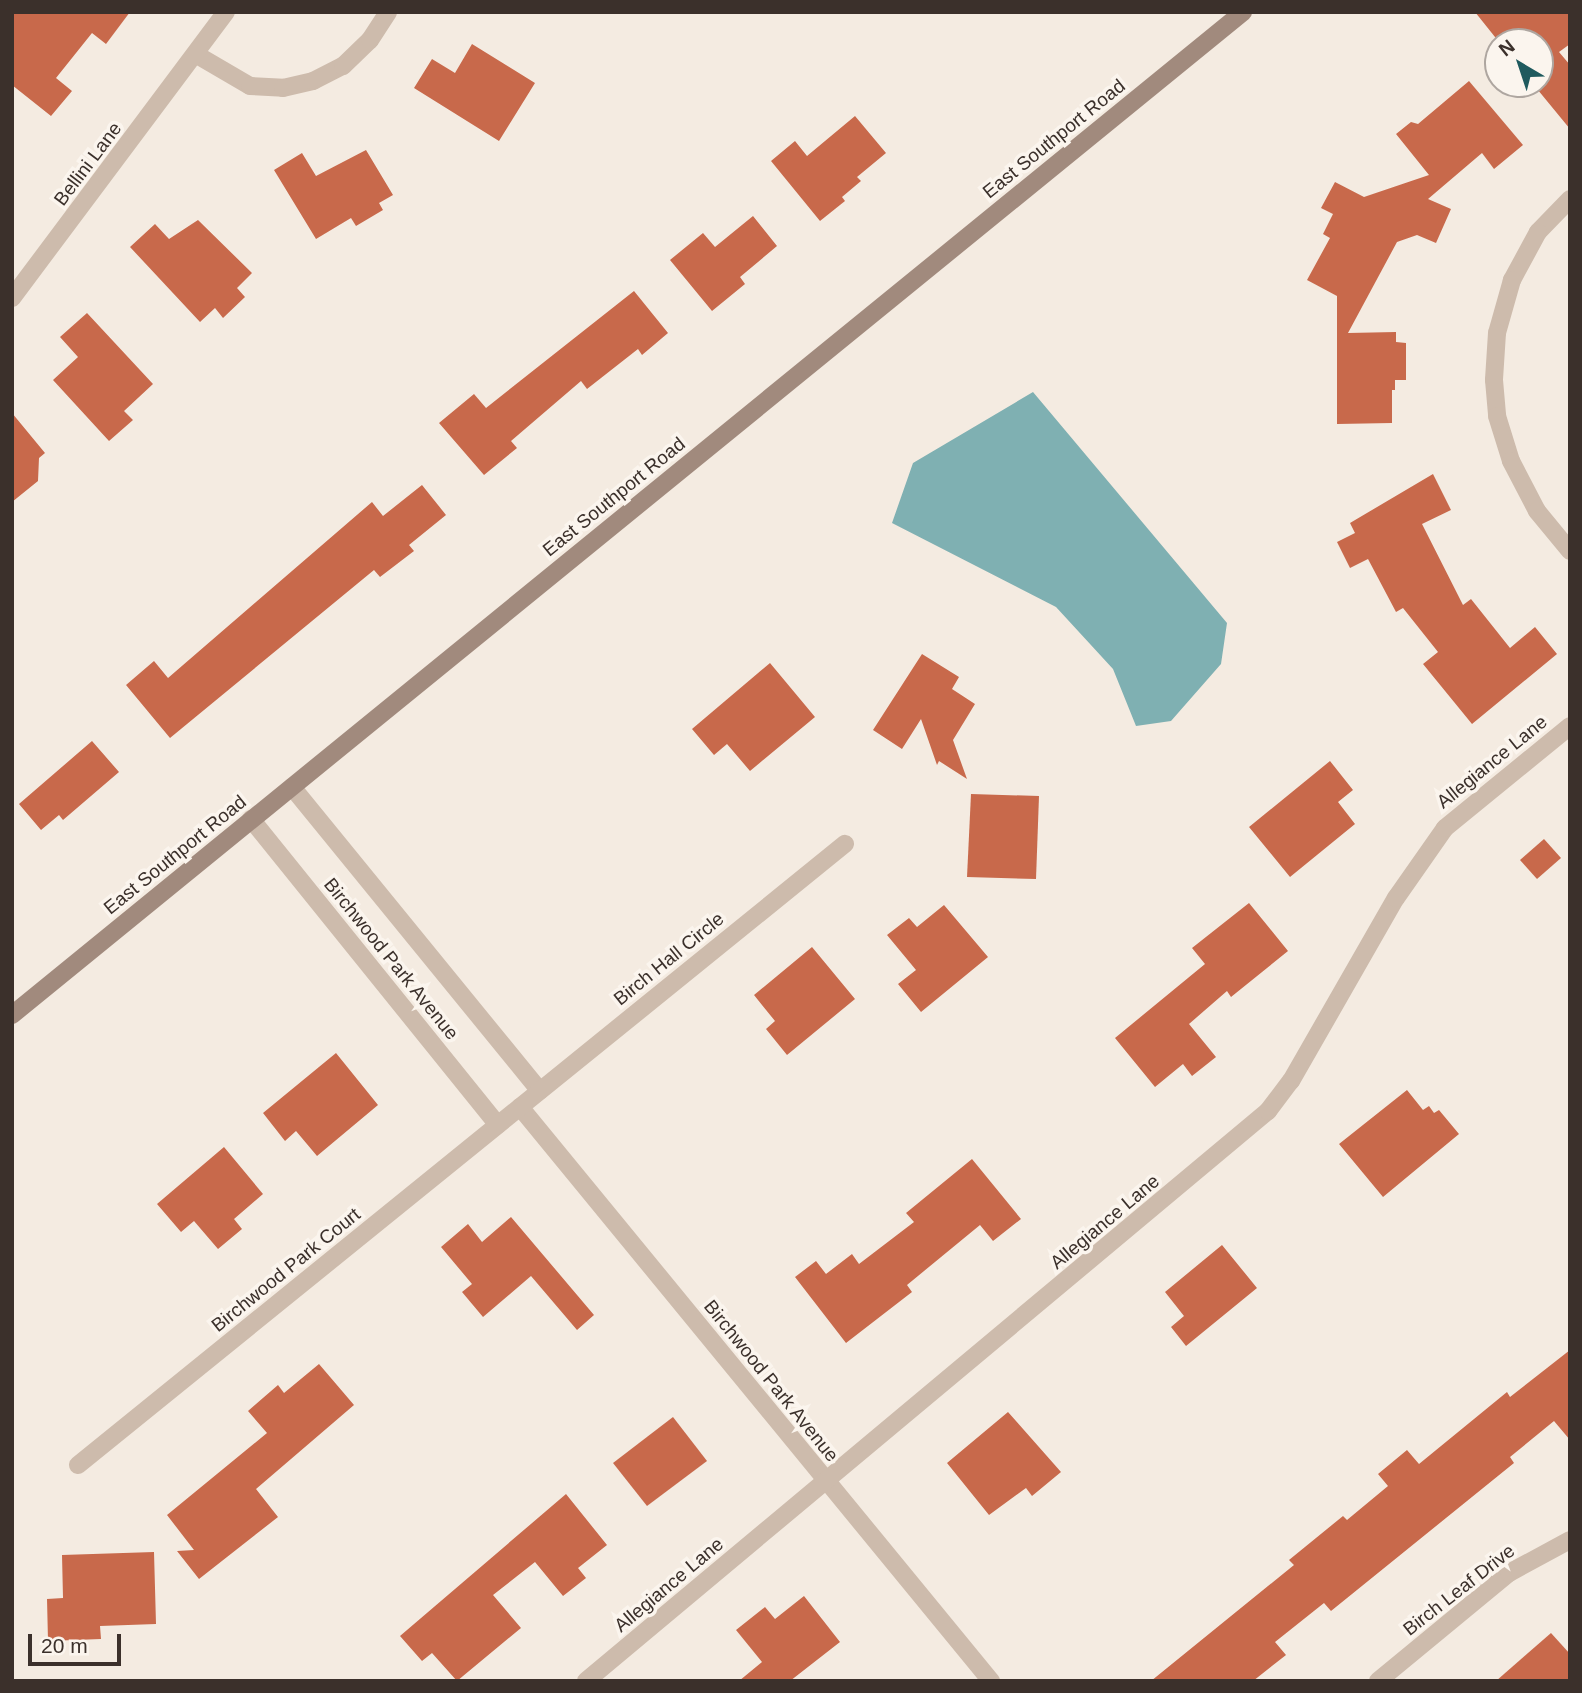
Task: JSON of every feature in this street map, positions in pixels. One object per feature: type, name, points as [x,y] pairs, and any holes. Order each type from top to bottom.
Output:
[{"type":"main road","name":"East Southport Road","points":[[12,1015],[1243,12]]},
{"type":"street","name":"Bellini Lane","points":[[12,298],[197,55],[226,12]]},
{"type":"street","points":[[197,55],[250,86],[283,88],[313,81],[343,66],[370,40],[388,12]]},
{"type":"street","points":[[1570,199],[1524,256],[1497,333],[1496,408],[1507,452],[1531,501],[1570,551]]},
{"type":"street","name":"Allegiance Lane","points":[[586,1681],[1268,1111],[1295,1075],[1396,898],[1445,828],[1570,726]]},
{"type":"street","name":"Birchwood Park Avenue","points":[[292,787],[540,1091]]},
{"type":"street","name":"Birchwood Park Avenue","points":[[251,819],[498,1125]]},
{"type":"street","name":"Birch Hall Circle","points":[[520,1107],[845,844]]},
{"type":"street","name":"Birchwood Park Avenue","points":[[520,1107],[990,1681]]},
{"type":"street","name":"Birchwood Park Court","points":[[78,1465],[520,1107]]},
{"type":"street","name":"Birch Leaf Drive","points":[[1378,1681],[1509,1573],[1570,1540]]},
{"type":"water","points":[[1033,392],[1227,623],[1221,664],[1171,721],[1136,726],[1113,669],[1056,607],[892,523],[913,463]]},
{"type":"building","points":[[12,12],[130,12],[106,44],[92,33],[56,78],[72,91],[51,116],[12,85]]},
{"type":"building","points":[[1475,12],[1570,12],[1570,44],[1559,52],[1570,65],[1570,129],[1545,98],[1554,98],[1554,28],[1488,28]]},
{"type":"building","points":[[472,44],[535,83],[499,141],[414,88],[432,59],[455,73]]},
{"type":"building","points":[[1469,81],[1523,145],[1494,169],[1482,153],[1428,199],[1451,209],[1436,243],[1417,235],[1397,242],[1348,333],[1396,332],[1396,342],[1406,343],[1406,380],[1395,380],[1395,390],[1392,390],[1392,423],[1337,424],[1337,296],[1307,280],[1330,238],[1323,234],[1333,214],[1321,208],[1335,182],[1364,197],[1429,175],[1396,134],[1411,122],[1418,124]]},
{"type":"building","points":[[855,116],[886,153],[857,177],[861,181],[842,197],[845,201],[820,221],[771,161],[795,141],[807,156]]},
{"type":"building","points":[[366,150],[393,195],[379,203],[383,210],[356,226],[351,218],[316,239],[274,170],[302,153],[316,176]]},
{"type":"building","points":[[753,216],[777,246],[740,277],[745,284],[712,311],[670,260],[703,233],[715,247]]},
{"type":"building","points":[[198,220],[252,273],[237,288],[245,297],[223,318],[215,308],[200,322],[130,247],[155,224],[169,239]]},
{"type":"building","points":[[634,291],[668,333],[642,355],[638,349],[587,389],[581,381],[511,441],[517,448],[484,475],[439,423],[474,394],[486,408]]},
{"type":"building","points":[[87,313],[153,384],[124,411],[133,420],[109,441],[53,380],[78,357],[60,337]]},
{"type":"building","points":[[12,413],[45,453],[39,458],[38,481],[12,502]]},
{"type":"building","points":[[1433,474],[1451,510],[1422,524],[1463,605],[1471,599],[1510,648],[1535,627],[1557,654],[1472,724],[1423,664],[1438,652],[1403,608],[1396,612],[1368,559],[1350,568],[1337,542],[1355,533],[1350,523]]},
{"type":"building","points":[[422,485],[446,515],[409,545],[414,551],[380,577],[374,570],[170,738],[126,685],[154,661],[168,678],[372,502],[383,516]]},
{"type":"building","points":[[922,654],[959,677],[952,689],[975,704],[953,740],[967,779],[939,761],[937,765],[921,719],[902,749],[873,730]]},
{"type":"building","points":[[770,663],[815,717],[750,771],[727,744],[714,755],[692,729]]},
{"type":"building","points":[[92,741],[119,772],[63,820],[59,815],[41,830],[19,804]]},
{"type":"building","points":[[1330,761],[1353,790],[1338,802],[1355,824],[1290,877],[1249,827]]},
{"type":"building","points":[[971,794],[1039,796],[1036,879],[967,877]]},
{"type":"building","points":[[1544,839],[1561,858],[1537,879],[1520,860]]},
{"type":"building","points":[[1249,903],[1288,951],[1231,997],[1227,991],[1189,1024],[1216,1057],[1192,1076],[1183,1064],[1155,1087],[1115,1038],[1205,964],[1192,948]]},
{"type":"building","points":[[944,905],[988,957],[921,1012],[898,984],[916,970],[887,935],[909,918],[917,927]]},
{"type":"building","points":[[812,947],[855,999],[787,1055],[766,1029],[775,1021],[754,995]]},
{"type":"building","points":[[336,1053],[378,1105],[317,1156],[296,1131],[285,1141],[263,1113]]},
{"type":"building","points":[[1407,1090],[1423,1110],[1429,1106],[1434,1113],[1439,1110],[1459,1134],[1383,1197],[1339,1144]]},
{"type":"building","points":[[224,1147],[263,1194],[234,1219],[242,1229],[218,1249],[194,1221],[181,1232],[157,1204]]},
{"type":"building","points":[[972,1159],[1021,1219],[993,1241],[980,1225],[907,1285],[912,1292],[846,1343],[795,1277],[816,1261],[826,1274],[852,1254],[859,1264],[914,1222],[906,1213]]},
{"type":"building","points":[[511,1217],[594,1315],[577,1330],[531,1276],[483,1317],[462,1292],[472,1284],[441,1247],[468,1224],[482,1242]]},
{"type":"building","points":[[1222,1245],[1257,1288],[1186,1346],[1171,1327],[1184,1316],[1165,1292]]},
{"type":"building","points":[[1570,1350],[1570,1440],[1554,1421],[1510,1457],[1514,1463],[1331,1611],[1324,1603],[1275,1642],[1286,1655],[1253,1681],[1151,1681],[1294,1565],[1289,1560],[1343,1516],[1347,1520],[1388,1486],[1378,1474],[1407,1450],[1419,1464],[1507,1392],[1510,1397]]},
{"type":"building","points":[[319,1364],[354,1405],[256,1489],[278,1517],[199,1579],[177,1551],[194,1550],[167,1515],[267,1433],[248,1411],[278,1385],[284,1393]]},
{"type":"building","points":[[1008,1412],[1061,1472],[1032,1496],[1026,1488],[989,1515],[947,1463]]},
{"type":"building","points":[[673,1417],[707,1461],[647,1506],[613,1463]]},
{"type":"building","points":[[566,1494],[607,1545],[578,1568],[586,1578],[563,1596],[535,1562],[493,1595],[521,1628],[457,1681],[432,1653],[422,1661],[400,1636]]},
{"type":"building","points":[[154,1552],[156,1624],[100,1626],[101,1639],[48,1641],[47,1599],[63,1598],[62,1555]]},
{"type":"building","points":[[804,1596],[840,1642],[790,1681],[739,1681],[762,1662],[736,1630],[765,1607],[775,1619]]},
{"type":"building","points":[[1551,1633],[1570,1654],[1570,1681],[1496,1681]]}]
